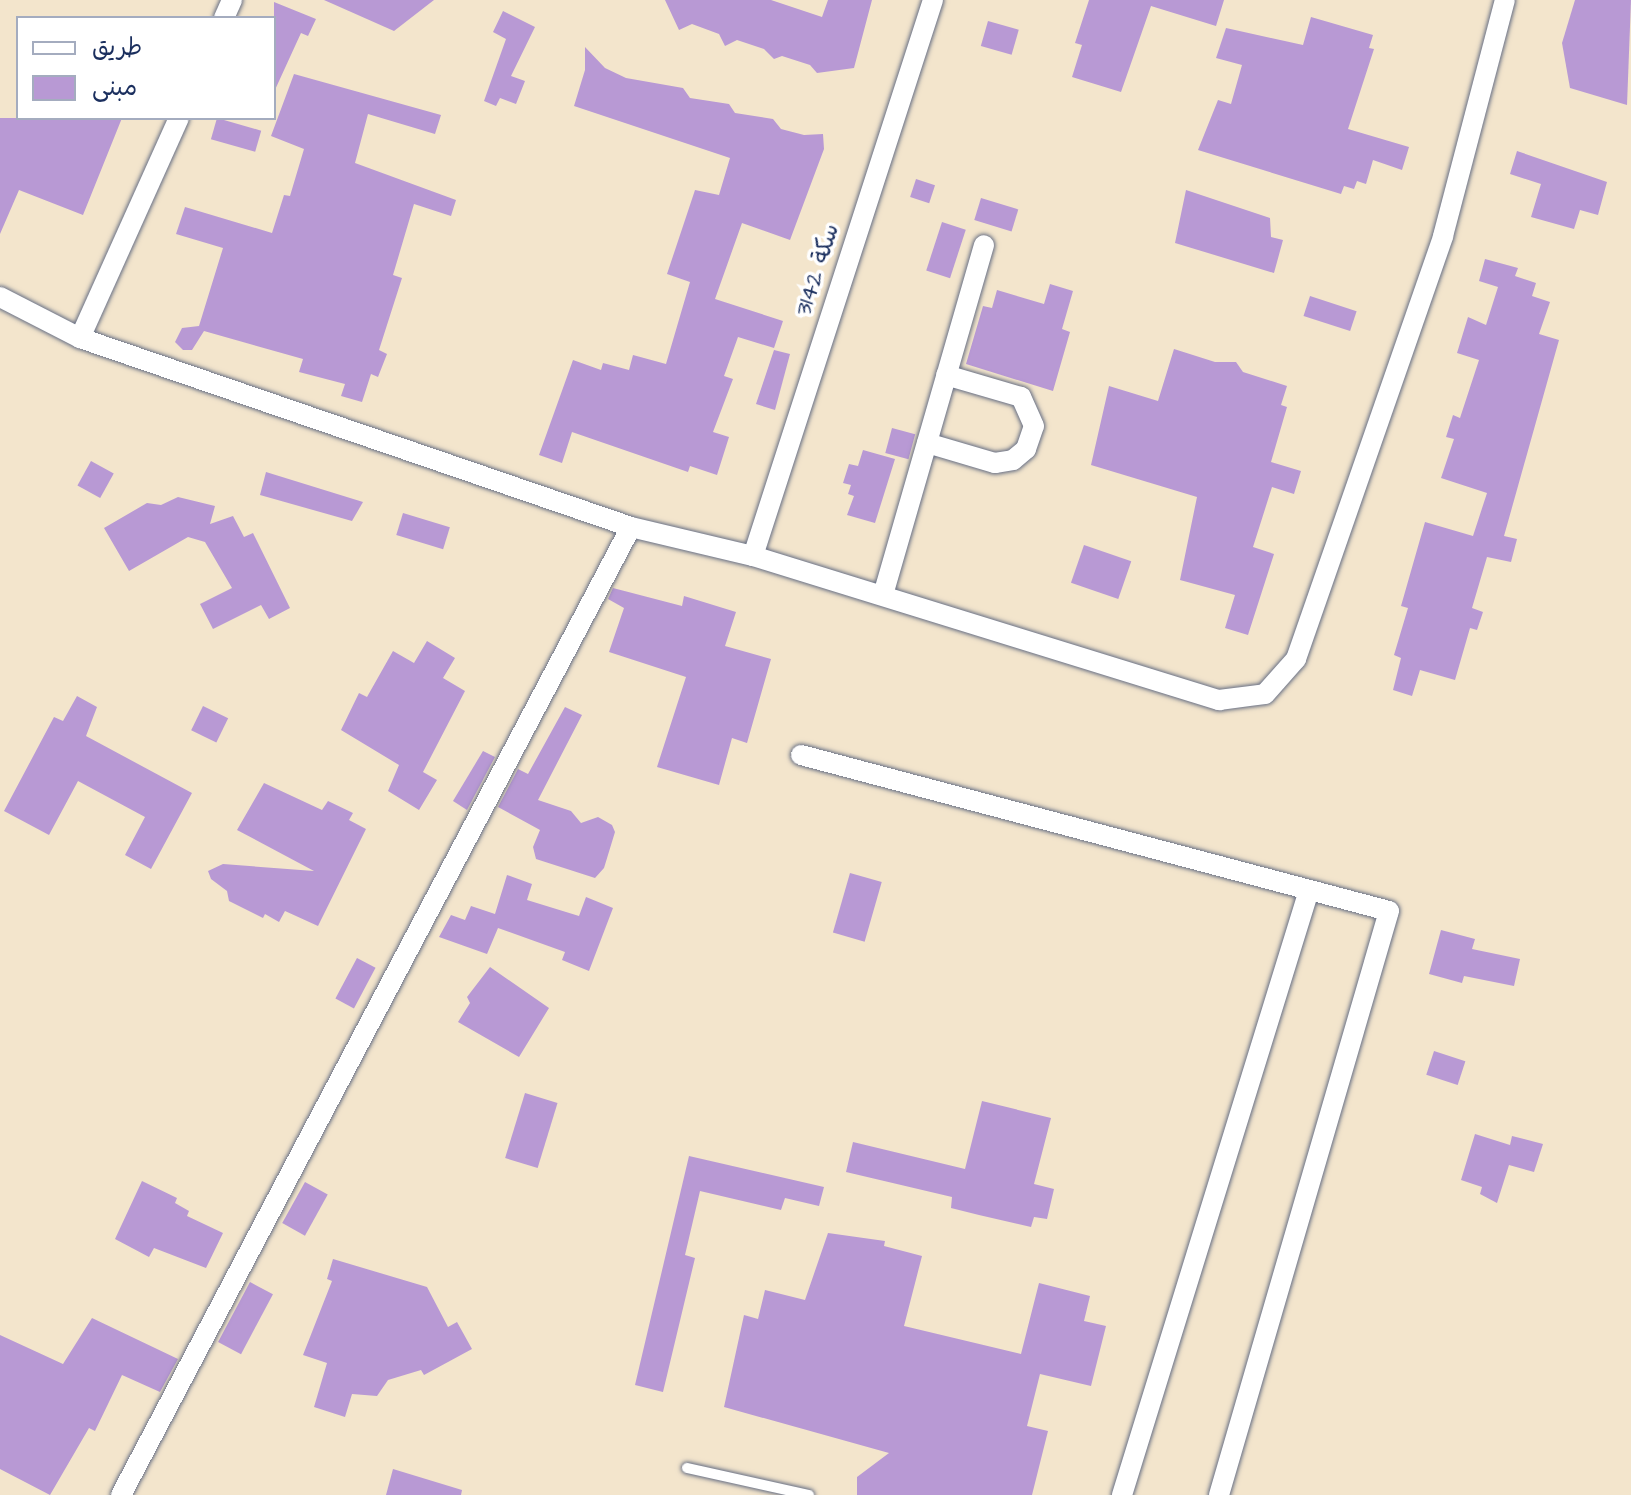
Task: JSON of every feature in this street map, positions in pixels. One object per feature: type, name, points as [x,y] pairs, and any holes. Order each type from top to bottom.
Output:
[{"type":"street","name":"سكة 3142","points":[[753,556],[933,0]]},
{"type":"street","points":[[0,297],[80,338],[631,527],[753,556],[1219,700],[1265,694],[1296,659],[1433,266],[1505,0]]},
{"type":"street","points":[[80,338],[178,120]]},
{"type":"street","points":[[883,595],[984,245]]},
{"type":"street","points":[[927,443],[995,463],[1013,460],[1026,449],[1034,426],[1021,397],[946,375]]},
{"type":"street","points":[[121,1495],[631,527]]},
{"type":"street","points":[[801,755],[1389,911],[1219,1495]]},
{"type":"street","points":[[1122,1495],[1309,890]]},
{"type":"lane","points":[[687,1468],[809,1495]]},
{"type":"building","points":[[324,0],[434,0],[394,31]]},
{"type":"building","points":[[665,0],[771,0],[822,17],[828,0],[872,0],[854,68],[817,73],[810,65],[782,56],[774,59],[764,49],[737,40],[725,46],[719,34],[692,24],[679,30]]},
{"type":"building","points":[[1089,0],[1224,0],[1216,26],[1151,6],[1121,92],[1072,77],[1082,45],[1075,43]]},
{"type":"building","points":[[1575,0],[1631,0],[1627,105],[1570,88],[1562,43]]},
{"type":"building","points":[[274,2],[316,19],[308,36],[301,33],[276,88],[276,16]]},
{"type":"building","points":[[503,11],[535,27],[511,76],[525,81],[516,104],[500,98],[496,106],[484,101],[506,39],[493,32]]},
{"type":"building","points":[[1311,17],[1373,35],[1369,48],[1374,49],[1348,129],[1409,147],[1402,170],[1373,160],[1366,184],[1357,181],[1354,189],[1344,186],[1341,194],[1198,150],[1218,100],[1231,104],[1242,65],[1216,58],[1226,28],[1303,45]]},
{"type":"building","points":[[988,21],[1019,30],[1012,55],[981,46]]},
{"type":"building","points":[[585,47],[605,68],[626,78],[683,88],[690,98],[729,104],[735,113],[773,119],[781,129],[804,135],[823,134],[824,149],[790,240],[742,223],[715,299],[783,321],[774,348],[738,337],[724,376],[733,379],[713,432],[729,437],[717,475],[690,466],[688,472],[572,432],[562,463],[539,455],[573,360],[601,370],[603,363],[629,370],[633,355],[666,364],[690,282],[667,274],[695,190],[719,195],[730,158],[574,106],[585,70]]},
{"type":"building","points":[[294,74],[441,115],[435,134],[368,114],[355,163],[456,200],[451,216],[414,204],[393,275],[402,278],[379,350],[387,354],[378,377],[371,374],[362,402],[341,396],[345,384],[299,372],[303,359],[204,331],[192,350],[183,350],[175,342],[182,328],[199,326],[223,248],[176,234],[185,207],[272,233],[284,195],[290,196],[304,149],[271,136]]},
{"type":"building","points":[[0,118],[121,120],[83,215],[19,190],[0,234]]},
{"type":"building","points":[[216,120],[261,131],[255,152],[211,139]]},
{"type":"building","points":[[1517,151],[1607,182],[1598,215],[1580,210],[1574,229],[1531,217],[1541,184],[1510,174]]},
{"type":"building","points":[[916,179],[935,185],[929,203],[910,197]]},
{"type":"building","points":[[1186,190],[1270,218],[1271,237],[1283,240],[1274,273],[1175,243]]},
{"type":"building","points":[[981,198],[1018,209],[1012,231],[974,220]]},
{"type":"building","points":[[942,222],[966,230],[950,278],[926,271]]},
{"type":"building","points":[[1485,259],[1518,268],[1515,276],[1536,283],[1532,296],[1550,302],[1539,334],[1559,340],[1504,536],[1517,539],[1511,562],[1487,557],[1472,608],[1483,612],[1477,630],[1470,628],[1455,680],[1420,670],[1412,696],[1393,690],[1401,658],[1394,655],[1408,608],[1401,606],[1425,522],[1473,536],[1487,493],[1441,478],[1454,439],[1446,437],[1453,415],[1460,418],[1479,360],[1457,353],[1468,317],[1486,325],[1498,287],[1479,281]]},
{"type":"building","points":[[1050,284],[1073,291],[1062,329],[1070,332],[1053,391],[966,364],[983,306],[992,308],[997,290],[1044,304]]},
{"type":"building","points":[[1310,296],[1357,311],[1350,331],[1304,316]]},
{"type":"building","points":[[1174,349],[1215,362],[1236,362],[1243,372],[1287,386],[1281,405],[1287,407],[1271,462],[1301,471],[1294,494],[1272,487],[1253,547],[1274,554],[1248,635],[1225,628],[1235,595],[1180,580],[1197,497],[1091,465],[1109,386],[1158,401]]},
{"type":"building","points":[[774,350],[790,354],[775,410],[756,404]]},
{"type":"building","points":[[892,428],[915,434],[908,459],[885,453]]},
{"type":"building","points":[[863,450],[895,459],[875,523],[847,515],[854,496],[848,494],[851,485],[843,483],[849,464],[858,466]]},
{"type":"building","points":[[91,461],[114,474],[100,498],[77,485]]},
{"type":"building","points":[[266,472],[363,502],[352,521],[260,495]]},
{"type":"building","points":[[178,497],[215,506],[210,524],[233,516],[244,537],[253,533],[290,608],[269,619],[261,605],[213,629],[200,604],[232,588],[205,542],[188,537],[129,571],[104,528],[147,503],[161,505]]},
{"type":"building","points":[[403,513],[450,527],[443,549],[396,535]]},
{"type":"building","points":[[1084,545],[1131,561],[1118,599],[1071,583]]},
{"type":"building","points":[[613,588],[682,606],[684,596],[736,612],[725,646],[771,659],[747,743],[732,738],[719,785],[657,767],[686,677],[609,652],[624,608],[608,599]]},
{"type":"building","points":[[427,641],[455,658],[443,678],[465,691],[423,772],[437,780],[419,810],[388,791],[399,765],[341,730],[359,693],[367,697],[393,651],[414,663]]},
{"type":"building","points":[[77,696],[97,707],[86,736],[192,793],[151,869],[125,855],[145,817],[78,781],[49,835],[4,811],[54,717],[63,721]]},
{"type":"building","points":[[203,706],[228,718],[216,743],[191,730]]},
{"type":"building","points":[[565,707],[582,715],[538,800],[571,811],[581,823],[598,817],[612,825],[615,832],[604,868],[595,878],[536,859],[533,847],[540,830],[498,807],[518,769],[528,774]]},
{"type":"building","points":[[483,751],[495,757],[467,810],[453,801]]},
{"type":"building","points":[[264,783],[322,810],[328,801],[353,813],[349,820],[366,829],[318,926],[285,911],[279,922],[265,914],[263,918],[229,901],[227,891],[211,879],[208,871],[223,864],[314,871],[237,830]]},
{"type":"building","points":[[850,873],[882,882],[865,942],[833,933]]},
{"type":"building","points":[[507,875],[532,884],[527,900],[579,916],[586,897],[613,908],[589,971],[562,960],[565,952],[498,928],[487,954],[439,937],[451,915],[465,920],[471,906],[495,914]]},
{"type":"building","points":[[1441,930],[1475,939],[1472,949],[1520,959],[1514,986],[1464,976],[1462,983],[1429,974]]},
{"type":"building","points":[[357,958],[376,968],[354,1008],[335,999]]},
{"type":"building","points":[[490,967],[549,1008],[519,1057],[458,1022],[470,1003],[467,997]]},
{"type":"building","points":[[1434,1051],[1465,1061],[1458,1085],[1426,1075]]},
{"type":"building","points":[[525,1093],[558,1103],[538,1168],[505,1158]]},
{"type":"building","points":[[982,1101],[1051,1118],[1034,1184],[1054,1189],[1047,1219],[1034,1217],[1031,1227],[979,1215],[951,1208],[952,1197],[846,1172],[853,1142],[965,1169]]},
{"type":"building","points":[[1475,1134],[1510,1145],[1512,1136],[1543,1144],[1534,1172],[1509,1165],[1497,1203],[1480,1194],[1482,1187],[1461,1180]]},
{"type":"building","points":[[689,1156],[824,1187],[819,1206],[785,1198],[781,1210],[700,1191],[685,1255],[695,1258],[663,1392],[635,1385]]},
{"type":"building","points":[[142,1181],[177,1198],[175,1203],[189,1211],[187,1216],[223,1233],[206,1268],[154,1248],[149,1257],[115,1239]]},
{"type":"building","points":[[305,1182],[328,1195],[305,1236],[282,1223]]},
{"type":"building","points":[[828,1233],[885,1241],[884,1246],[922,1256],[904,1326],[1021,1354],[1039,1283],[1090,1296],[1084,1321],[1106,1326],[1091,1386],[1040,1374],[1027,1426],[1048,1431],[1032,1495],[857,1495],[857,1477],[889,1453],[724,1407],[744,1315],[758,1319],[765,1290],[805,1300]]},
{"type":"building","points":[[333,1259],[427,1287],[448,1327],[457,1322],[472,1349],[424,1375],[421,1370],[388,1380],[377,1396],[352,1394],[345,1417],[314,1407],[327,1363],[303,1355],[332,1281],[327,1279]]},
{"type":"building","points":[[250,1282],[273,1294],[241,1354],[218,1342]]},
{"type":"building","points":[[92,1318],[178,1359],[160,1392],[122,1375],[95,1431],[89,1428],[50,1495],[0,1469],[0,1335],[63,1364]]},
{"type":"building","points":[[393,1469],[462,1490],[461,1495],[386,1495]]}]
